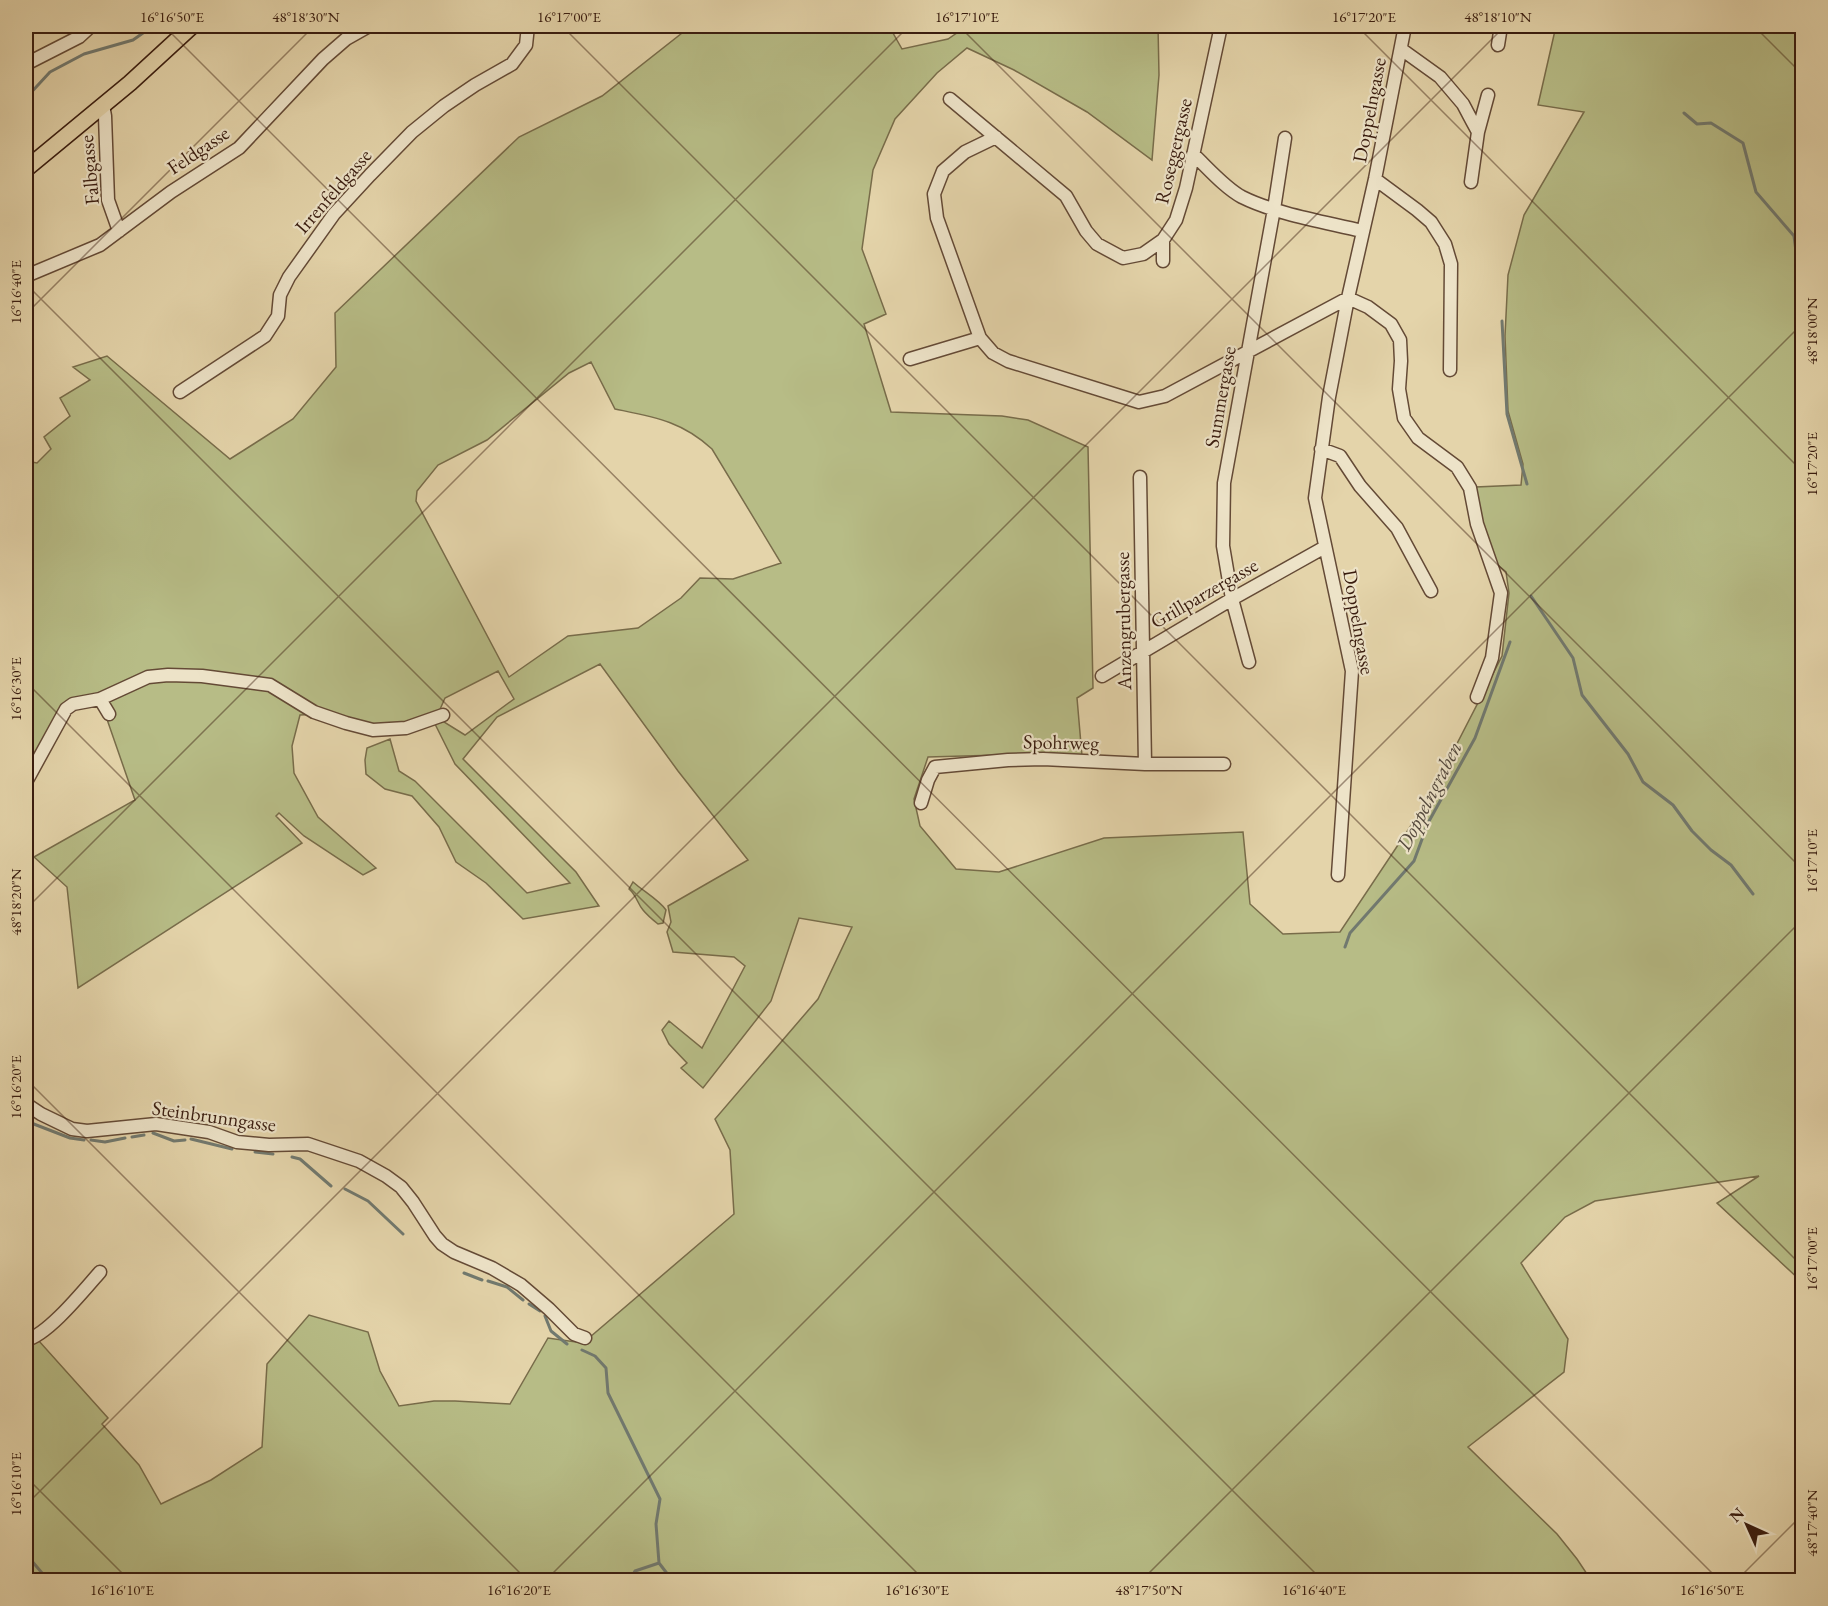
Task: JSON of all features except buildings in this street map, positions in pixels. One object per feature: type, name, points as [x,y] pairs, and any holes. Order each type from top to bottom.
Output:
[{"type":"main road","points":[[26,169],[130,83],[192,26]]},
{"type":"street","points":[[26,64],[79,37],[91,26]]},
{"type":"street","name":"Feldgasse","points":[[26,276],[100,244],[171,192],[240,148],[322,59],[346,39],[369,26]]},
{"type":"street","name":"Irrenfeldgasse","points":[[180,392],[265,336],[278,316],[280,295],[290,277],[334,214],[412,132],[452,101],[512,64],[526,45],[528,26]]},
{"type":"street","name":"Roseggergasse","points":[[950,99],[1066,196],[1086,231],[1097,244],[1123,258],[1143,254],[1163,240],[1176,220],[1186,188],[1221,26]]},
{"type":"street","name":"Doppelngasse","points":[[1338,875],[1352,671],[1315,498],[1321,449],[1348,298],[1406,26]]},
{"type":"street","points":[[1498,45],[1501,26]]},
{"type":"street","name":"Doppelngasse","points":[[1401,49],[1440,77],[1462,104],[1478,132]]},
{"type":"street","points":[[1471,182],[1478,132],[1488,95]]},
{"type":"street","name":"Falbgasse","points":[[103,105],[108,200],[119,231]]},
{"type":"street","points":[[996,137],[965,152],[943,171],[934,194],[937,218],[980,338],[993,353],[1008,361],[1139,402],[1166,396],[1348,298],[1368,307],[1391,324],[1400,340],[1399,389],[1404,418],[1418,438],[1457,467],[1470,488],[1477,524],[1501,592],[1492,658],[1477,697]]},
{"type":"street","name":"Summergasse","points":[[1249,662],[1232,599],[1223,546],[1224,483],[1285,138]]},
{"type":"street","points":[[1193,154],[1240,196],[1274,209],[1362,231]]},
{"type":"street","name":"Doppelngasse","points":[[1375,179],[1431,222],[1445,244],[1451,264],[1450,370]]},
{"type":"street","points":[[1163,240],[1163,261]]},
{"type":"street","points":[[910,358],[980,338]]},
{"type":"street","points":[[1321,449],[1340,456],[1360,486],[1397,528],[1431,591]]},
{"type":"street","name":"Anzengrubergasse","points":[[1140,477],[1145,764]]},
{"type":"street","name":"Grillparzergasse","points":[[1102,676],[1143,650],[1325,547]]},
{"type":"street","points":[[26,782],[66,709],[73,704],[100,699],[148,677],[202,676],[270,685],[314,712],[373,730],[406,728],[443,715]]},
{"type":"street","points":[[240,681],[251,694]]},
{"type":"street","points":[[100,699],[109,714]]},
{"type":"street","name":"Spohrweg","points":[[921,804],[928,780],[935,767],[1032,760],[1224,764]]},
{"type":"street","name":"Steinbrunngasse","points":[[26,1104],[72,1129],[87,1131],[156,1124],[209,1132],[237,1142],[269,1145],[308,1144],[359,1161],[401,1187],[441,1244],[492,1268],[521,1285],[574,1334],[585,1338]]},
{"type":"street","points":[[26,1340],[33,1339],[49,1326],[100,1272]]},
{"type":"green space","points":[[691,26],[770,26],[779,30],[790,26],[889,26],[902,49],[948,39],[967,26],[1158,26],[1159,75],[1152,160],[1087,112],[1014,70],[967,48],[937,73],[895,119],[873,170],[862,249],[886,314],[864,324],[891,412],[1002,416],[1028,420],[1088,447],[1093,688],[1077,698],[1082,756],[1032,754],[928,757],[914,799],[920,826],[956,869],[999,872],[1104,838],[1243,832],[1250,904],[1283,934],[1340,932],[1428,800],[1502,656],[1509,593],[1506,572],[1492,560],[1481,525],[1476,487],[1521,485],[1523,464],[1508,411],[1505,336],[1508,275],[1524,215],[1584,112],[1538,105],[1556,26],[1802,26],[1802,1282],[1717,1203],[1759,1176],[1595,1201],[1565,1217],[1521,1263],[1568,1339],[1564,1372],[1468,1447],[1557,1534],[1591,1580],[26,1580],[26,1344],[39,1341],[108,1418],[102,1424],[139,1465],[161,1504],[211,1480],[262,1447],[267,1364],[309,1315],[368,1332],[380,1371],[399,1406],[434,1401],[510,1404],[548,1338],[583,1343],[734,1214],[730,1150],[715,1119],[818,999],[852,927],[799,918],[771,1001],[703,1088],[681,1068],[687,1063],[669,1044],[662,1030],[669,1021],[702,1048],[745,966],[734,957],[673,952],[667,932],[671,922],[668,906],[748,860],[678,771],[600,664],[497,717],[463,759],[576,872],[599,906],[523,919],[486,883],[456,862],[439,827],[412,796],[385,789],[366,774],[367,748],[390,739],[399,771],[415,781],[527,893],[570,883],[455,764],[434,722],[441,720],[465,735],[514,699],[498,671],[445,698],[438,714],[408,722],[379,725],[330,716],[300,715],[292,746],[294,773],[318,817],[376,868],[363,875],[304,836],[279,813],[276,816],[302,843],[78,988],[67,887],[34,857],[135,800],[101,702],[61,708],[26,778],[26,461],[37,463],[51,449],[44,437],[70,416],[60,398],[90,380],[73,367],[107,356],[230,459],[293,419],[336,367],[335,313],[519,137],[602,96]],"holes":[[[591,362],[615,409],[678,426],[712,449],[781,563],[733,579],[700,578],[681,598],[638,628],[568,636],[509,677],[416,501],[417,491],[438,465],[487,440],[569,373]]]},
{"type":"green space","points":[[633,882],[666,910],[663,923],[658,924],[641,907],[629,889]]},
{"type":"waterway","points":[[26,98],[50,72],[84,54],[133,40],[153,26]]},
{"type":"waterway","points":[[1684,113],[1697,124],[1711,123],[1743,143],[1756,192],[1794,236],[1796,251],[1802,252]]},
{"type":"waterway","name":"Doppelngraben","points":[[1502,321],[1507,414],[1527,484]]},
{"type":"waterway","points":[[1531,596],[1573,658],[1582,695],[1628,754],[1643,782],[1673,805],[1692,831],[1711,850],[1731,865],[1753,894]]},
{"type":"waterway","name":"Doppelngraben","points":[[1345,947],[1350,933],[1414,861],[1428,823],[1475,738],[1510,642]]},
{"type":"waterway","points":[[26,1121],[70,1138],[84,1140]]},
{"type":"waterway","points":[[153,1133],[174,1141],[185,1140]]},
{"type":"waterway","points":[[132,1137],[144,1135]]},
{"type":"waterway","points":[[91,1140],[105,1142],[125,1138]]},
{"type":"waterway","points":[[191,1139],[232,1149]]},
{"type":"waterway","points":[[255,1152],[273,1154]]},
{"type":"waterway","points":[[292,1157],[300,1159],[331,1186]]},
{"type":"waterway","points":[[345,1189],[368,1201],[403,1234]]},
{"type":"waterway","points":[[464,1273],[482,1280]]},
{"type":"waterway","points":[[488,1281],[507,1287],[523,1300]]},
{"type":"waterway","points":[[529,1304],[540,1311]]},
{"type":"waterway","points":[[545,1316],[551,1331],[567,1344]]},
{"type":"waterway","points":[[582,1350],[595,1356],[606,1368],[608,1393],[660,1499],[656,1524],[659,1563],[672,1580]]},
{"type":"waterway","points":[[26,1550],[31,1560],[48,1580]]},
{"type":"waterway","points":[[630,1580],[635,1571],[659,1563]]}]
